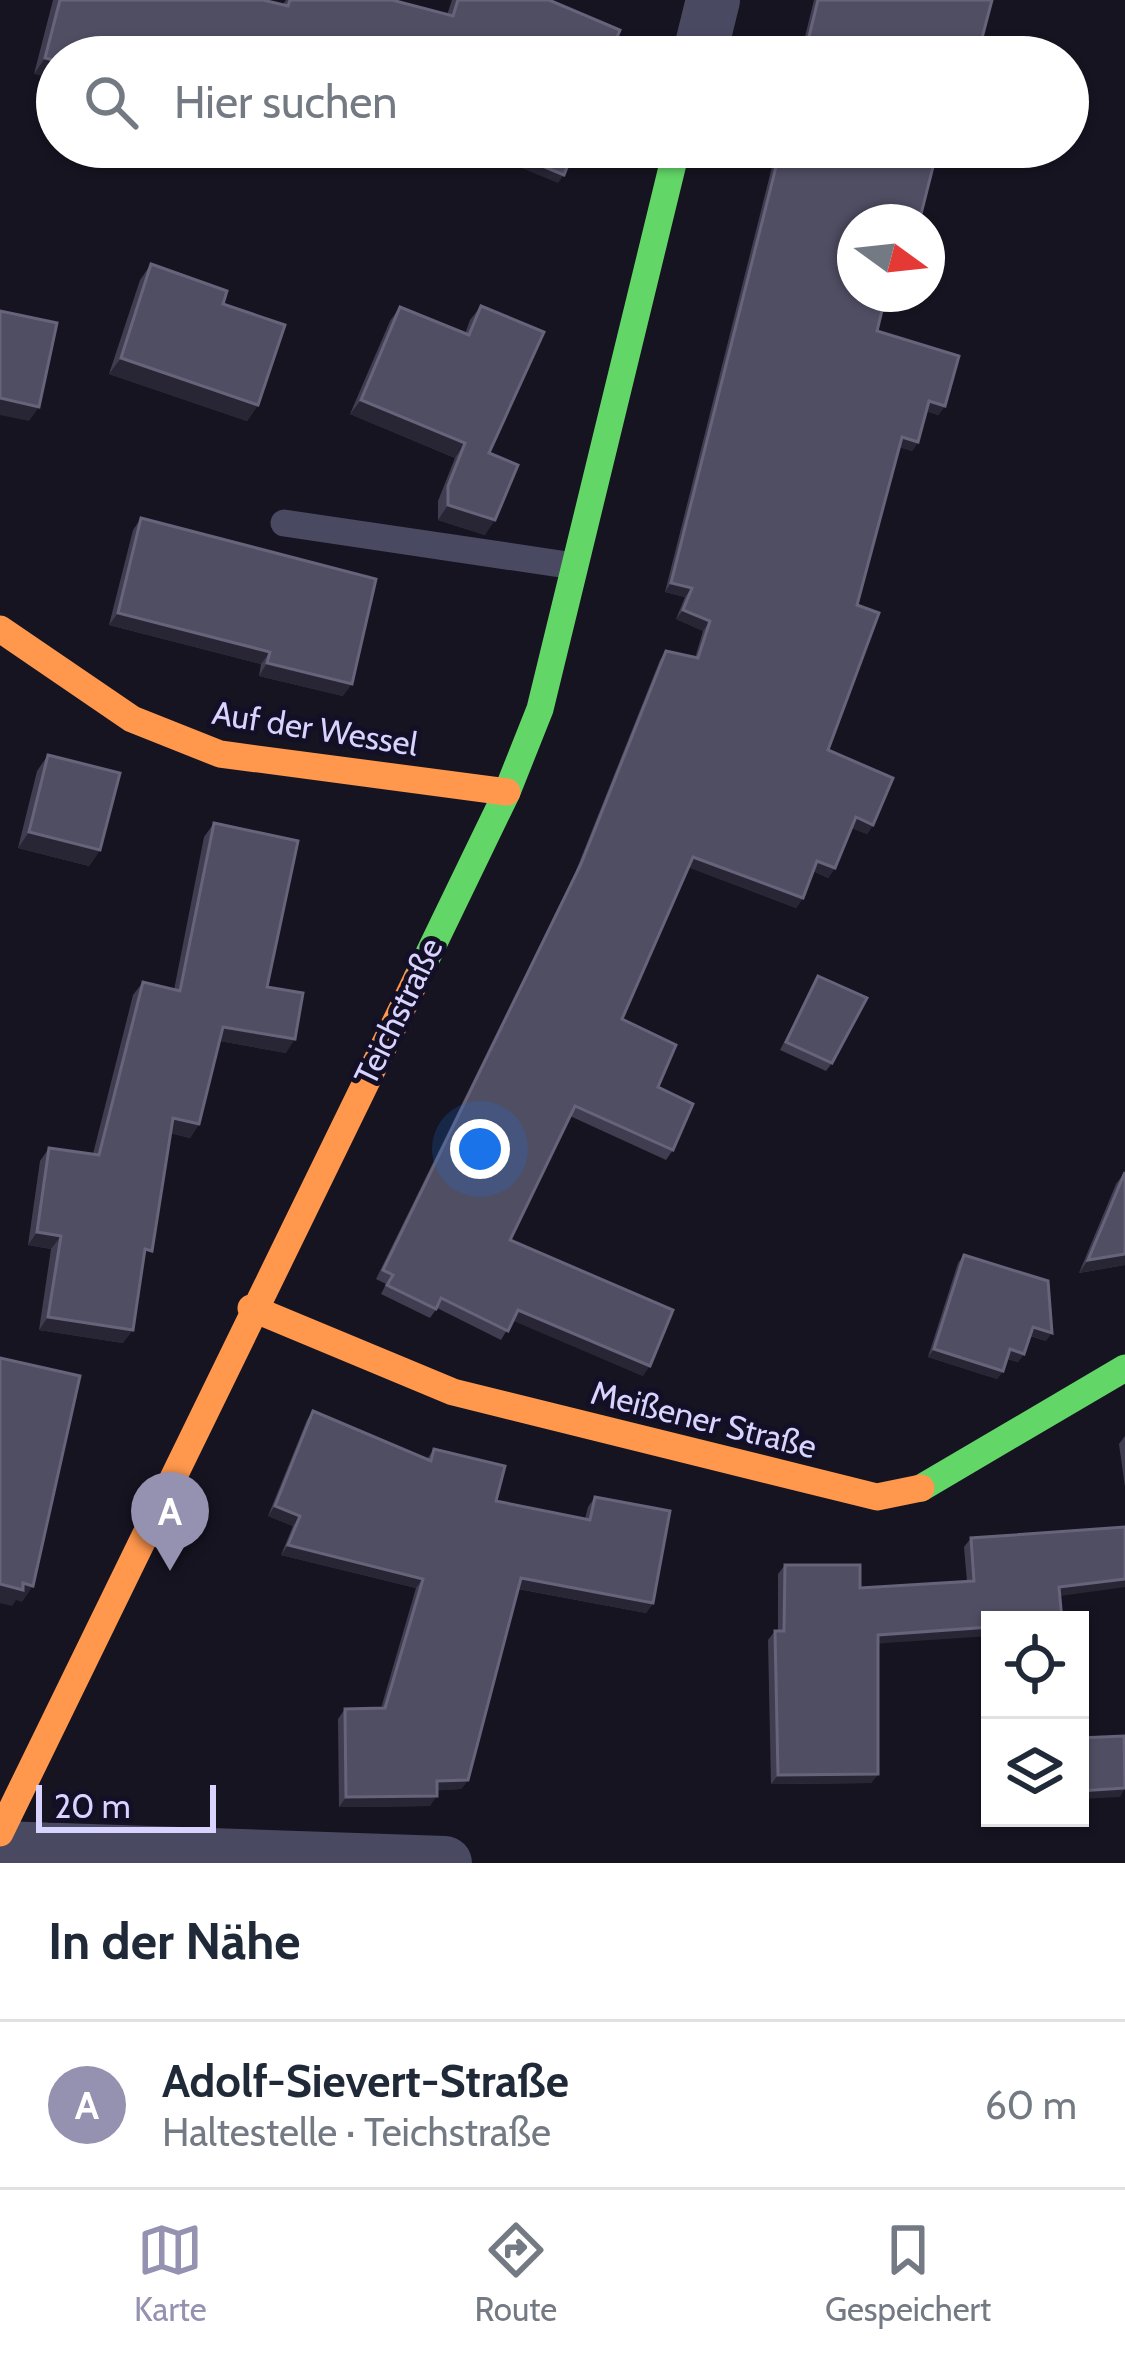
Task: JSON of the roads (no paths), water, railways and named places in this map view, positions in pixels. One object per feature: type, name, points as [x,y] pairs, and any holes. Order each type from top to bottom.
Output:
[{"type":"street","points":[[704,36],[713,0]]},
{"type":"street","name":"Teichstraße","points":[[0,1833],[251,1308],[507,792],[539,709],[672,168]]},
{"type":"street","name":"Auf der Wessel","points":[[0,629],[132,719],[220,754],[507,792]]},
{"type":"street","name":"Meißener Straße","points":[[251,1308],[453,1392],[877,1497],[924,1487],[1125,1368]]},
{"type":"street","points":[[0,1848],[445,1863]]},
{"type":"lane","points":[[284,524],[574,566]]},
{"type":"place","name":"Adolf-Sievert-Straße","points":[[170,1571]]}]
